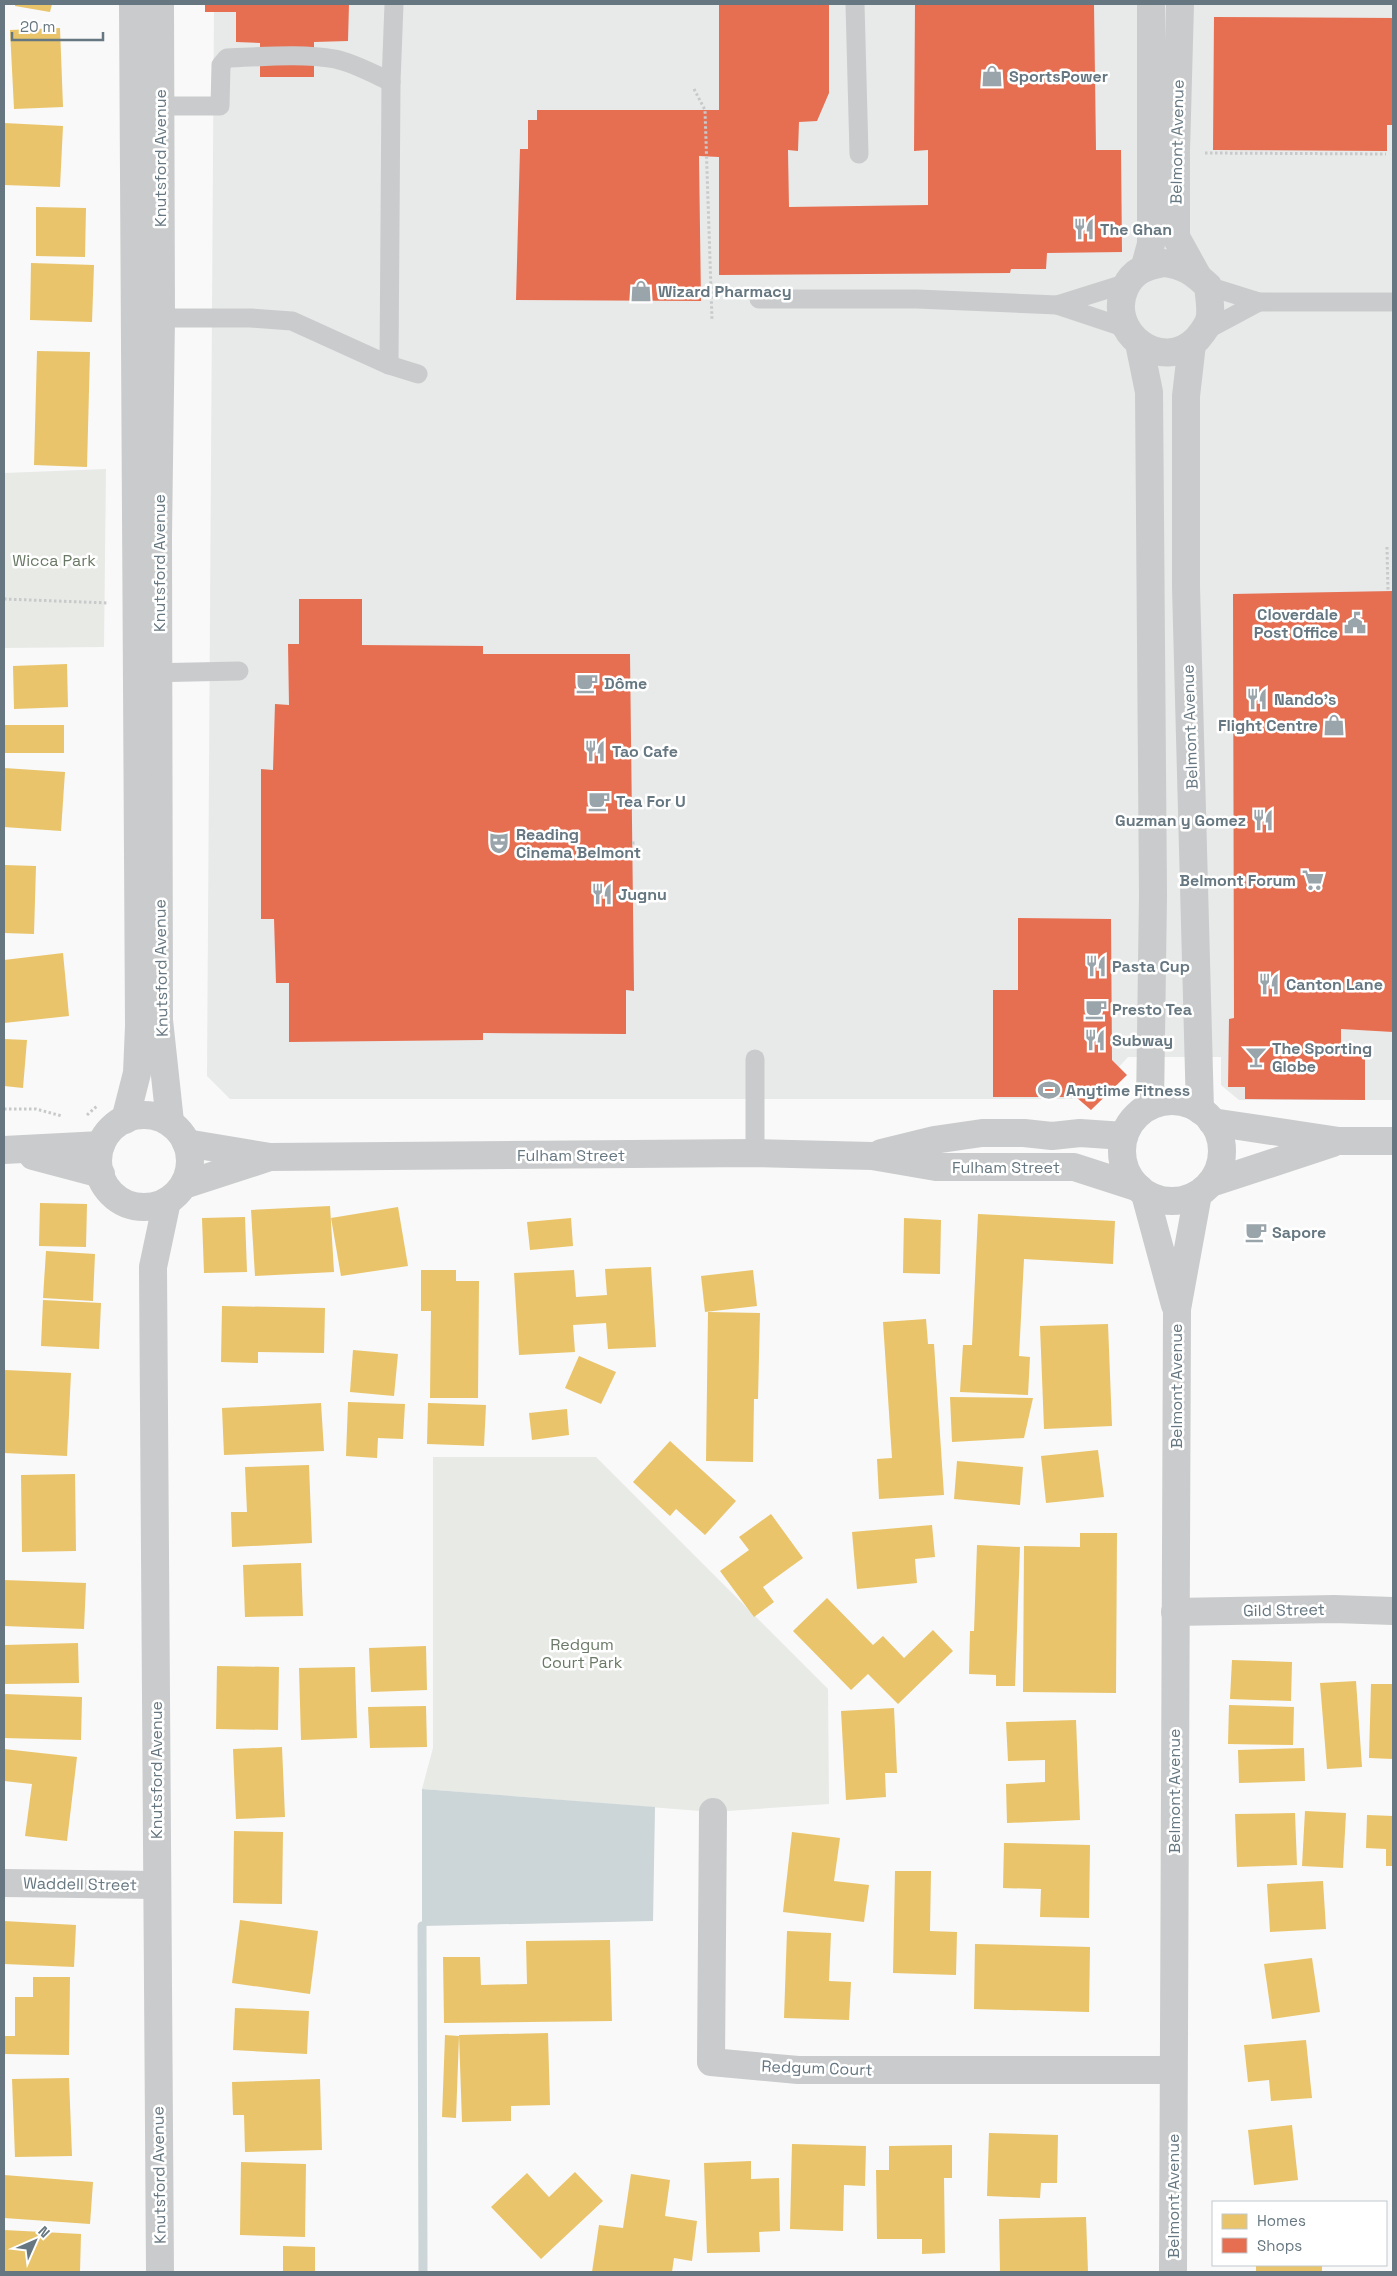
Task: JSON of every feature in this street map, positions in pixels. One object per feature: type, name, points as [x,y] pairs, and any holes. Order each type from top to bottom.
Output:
[{"type":"street","name":"Knutsford Avenue","points":[[133,4],[147,106]]},
{"type":"street","name":"Knutsford Avenue","points":[[125,1120],[137,1073],[148,673],[158,535],[148,318],[147,106],[160,4]]},
{"type":"street","name":"Belmont Avenue","points":[[1150,1106],[1153,895],[1149,392],[1132,336],[1121,314],[1121,298],[1151,244],[1151,4]]},
{"type":"street","name":"Belmont Avenue","points":[[1173,2272],[1177,1309],[1205,1189],[1219,1169],[1222,1153],[1220,1136],[1206,1116],[1186,587],[1186,396],[1198,338],[1210,317],[1202,280],[1176,237],[1180,4]]},
{"type":"street","points":[[1136,274],[1164,262],[1181,265],[1202,280]]},
{"type":"street","name":"Knutsford Avenue","points":[[148,318],[137,604],[148,673],[159,1020],[178,1132]]},
{"type":"street","points":[[1132,336],[1149,350],[1164,353],[1178,351],[1198,338]]},
{"type":"street","points":[[1124,1136],[1130,1124],[1150,1106],[1167,1102],[1184,1103],[1206,1116],[1339,1141],[1393,1140]]},
{"type":"street","name":"Fulham Street","points":[[101,1145],[107,1134],[125,1120],[138,1115],[152,1116],[178,1132],[270,1157],[755,1153],[872,1156],[936,1168],[1074,1167],[1142,1191]]},
{"type":"street","points":[[175,1193],[189,1171],[190,1157],[178,1132]]},
{"type":"street","name":"Fulham Street","points":[[872,1156],[934,1140],[982,1133],[1024,1133],[1052,1136],[1080,1134],[1124,1136]]},
{"type":"street","name":"Belmont Avenue","points":[[1124,1136],[1122,1150],[1124,1164],[1130,1177],[1142,1191],[1177,1309]]},
{"type":"street","points":[[1142,1191],[1158,1200],[1185,1200],[1205,1189],[1339,1141]]},
{"type":"street","points":[[5,1150],[101,1145],[99,1159],[101,1174],[107,1188],[118,1198],[131,1205]]},
{"type":"street","points":[[5,1150],[101,1174]]},
{"type":"street","name":"Fulham Street","points":[[131,1205],[155,1206],[175,1193],[270,1157]]},
{"type":"street","name":"Knutsford Avenue","points":[[160,2272],[153,1267],[175,1193]]},
{"type":"street","name":"Knutsford Avenue","points":[[131,1205],[153,1267]]},
{"type":"street","name":"Gild Street","points":[[1175,1612],[1334,1609],[1393,1611]]},
{"type":"street","name":"Redgum Court","points":[[713,1812],[711,2062],[798,2070],[1173,2070]]},
{"type":"street","name":"Waddell Street","points":[[4,1883],[156,1885]]},
{"type":"lane","points":[[388,365],[391,280],[394,4]]},
{"type":"lane","points":[[855,4],[859,154]]},
{"type":"lane","points":[[147,106],[220,106],[221,65],[227,58],[314,57],[336,59],[392,82]]},
{"type":"lane","points":[[1057,305],[1136,274]]},
{"type":"lane","points":[[1202,280],[1259,302],[1393,302]]},
{"type":"lane","points":[[759,299],[917,299],[1057,305],[1132,336]]},
{"type":"lane","points":[[1198,338],[1259,302]]},
{"type":"lane","points":[[148,318],[292,321],[388,365],[418,374]]},
{"type":"lane","points":[[148,673],[239,671]]},
{"type":"lane","points":[[755,1153],[756,1058]]},
{"type":"path","points":[[694,89],[705,114],[712,320]]},
{"type":"path","points":[[1201,153],[1386,154]]},
{"type":"path","points":[[1387,547],[1388,591]]},
{"type":"path","points":[[4,599],[137,604]]},
{"type":"shaded area","points":[[214,4],[1393,4],[1393,1100],[1239,1100],[1221,1085],[1221,1057],[1128,1057],[1090,1099],[230,1099],[207,1076]]},
{"type":"shaded area","points":[[422,1789],[655,1807],[653,1921],[422,1926]]},
{"type":"green space","name":"Wicca Park","points":[[106,469],[104,647],[4,648],[4,473]]},
{"type":"green space","name":"Redgum Court Park","points":[[433,1457],[596,1457],[828,1689],[829,1804],[713,1812],[422,1789],[433,1748]]},
{"type":"building: Homes","points":[[15,4],[52,4],[50,12],[15,6]]},
{"type":"building: Homes","points":[[60,28],[63,107],[14,109],[10,30]]},
{"type":"building: Homes","points":[[4,123],[63,126],[60,187],[4,185]]},
{"type":"building: Homes","points":[[36,207],[86,208],[85,257],[36,256]]},
{"type":"building: Homes","points":[[31,263],[94,265],[92,322],[30,320]]},
{"type":"building: Homes","points":[[37,351],[90,352],[87,467],[34,465]]},
{"type":"building: Homes","points":[[67,664],[68,707],[14,709],[13,666]]},
{"type":"building: Homes","points":[[4,725],[64,725],[64,753],[4,753]]},
{"type":"building: Homes","points":[[4,768],[65,772],[61,831],[4,827]]},
{"type":"building: Homes","points":[[4,865],[36,866],[34,934],[4,933]]},
{"type":"building: Homes","points":[[63,953],[69,1016],[4,1023],[4,960]]},
{"type":"building: Homes","points":[[4,1039],[27,1040],[23,1088],[4,1086]]},
{"type":"building: Homes","points":[[40,1203],[87,1204],[86,1247],[39,1246]]},
{"type":"building: Homes","points":[[330,1206],[334,1272],[255,1276],[251,1210]]},
{"type":"building: Homes","points":[[398,1207],[408,1266],[341,1276],[331,1218]]},
{"type":"building: Homes","points":[[978,1214],[1115,1221],[1113,1264],[1024,1259],[1019,1356],[1030,1357],[1028,1395],[960,1392],[963,1345],[972,1345]]},
{"type":"building: Homes","points":[[245,1217],[247,1272],[204,1273],[202,1218]]},
{"type":"building: Homes","points":[[571,1218],[573,1246],[530,1250],[527,1222]]},
{"type":"building: Homes","points":[[904,1218],[941,1220],[940,1274],[903,1273]]},
{"type":"building: Homes","points":[[46,1251],[95,1254],[93,1301],[43,1298]]},
{"type":"building: Homes","points":[[651,1267],[656,1347],[608,1349],[606,1323],[573,1325],[575,1352],[519,1355],[514,1273],[574,1270],[576,1297],[607,1295],[605,1269]]},
{"type":"building: Homes","points":[[421,1270],[456,1270],[456,1281],[479,1281],[478,1398],[430,1398],[431,1311],[421,1311]]},
{"type":"building: Homes","points":[[753,1270],[757,1306],[705,1312],[701,1276]]},
{"type":"building: Homes","points":[[43,1300],[101,1303],[99,1349],[41,1346]]},
{"type":"building: Homes","points":[[222,1306],[325,1308],[324,1353],[258,1352],[258,1363],[221,1362]]},
{"type":"building: Homes","points":[[708,1312],[760,1313],[758,1399],[754,1399],[753,1462],[706,1461]]},
{"type":"building: Homes","points":[[926,1319],[928,1344],[934,1344],[944,1495],[879,1499],[877,1459],[892,1458],[883,1322]]},
{"type":"building: Homes","points":[[1108,1324],[1112,1426],[1044,1429],[1040,1326]]},
{"type":"building: Homes","points":[[353,1350],[398,1354],[394,1396],[350,1392]]},
{"type":"building: Homes","points":[[579,1356],[616,1372],[601,1404],[565,1388]]},
{"type":"building: Homes","points":[[5,1370],[71,1373],[67,1456],[4,1453]]},
{"type":"building: Homes","points":[[950,1397],[1033,1398],[1024,1438],[952,1442]]},
{"type":"building: Homes","points":[[348,1402],[405,1404],[403,1439],[378,1438],[377,1458],[346,1456]]},
{"type":"building: Homes","points":[[321,1403],[324,1451],[224,1455],[222,1408]]},
{"type":"building: Homes","points":[[428,1403],[486,1405],[484,1446],[427,1444]]},
{"type":"building: Homes","points":[[567,1409],[569,1435],[532,1440],[529,1413]]},
{"type":"building: Homes","points":[[670,1441],[736,1501],[705,1535],[676,1509],[670,1516],[633,1482]]},
{"type":"building: Homes","points":[[1098,1450],[1104,1497],[1046,1503],[1041,1456]]},
{"type":"building: Homes","points":[[957,1461],[1023,1467],[1020,1505],[954,1499]]},
{"type":"building: Homes","points":[[309,1465],[312,1543],[232,1547],[231,1512],[247,1512],[245,1467]]},
{"type":"building: Homes","points":[[75,1474],[76,1551],[22,1552],[21,1475]]},
{"type":"building: Homes","points":[[771,1514],[803,1558],[763,1587],[774,1602],[754,1617],[720,1571],[749,1550],[739,1537]]},
{"type":"building: Homes","points":[[932,1525],[935,1557],[915,1559],[917,1583],[857,1589],[852,1532]]},
{"type":"building: Homes","points":[[1080,1533],[1117,1533],[1116,1693],[1023,1692],[1024,1546],[1080,1547]]},
{"type":"building: Homes","points":[[977,1545],[1020,1547],[1015,1686],[996,1686],[996,1675],[969,1674],[970,1631],[974,1631]]},
{"type":"building: Homes","points":[[301,1563],[303,1616],[245,1617],[243,1565]]},
{"type":"building: Homes","points":[[4,1580],[86,1583],[84,1629],[4,1626]]},
{"type":"building: Homes","points":[[827,1598],[873,1645],[883,1636],[904,1658],[933,1630],[953,1651],[898,1704],[868,1674],[851,1690],[793,1631]]},
{"type":"building: Homes","points":[[78,1643],[79,1683],[4,1684],[4,1645]]},
{"type":"building: Homes","points":[[426,1646],[427,1690],[371,1692],[369,1648]]},
{"type":"building: Homes","points":[[1232,1660],[1292,1662],[1291,1701],[1230,1699]]},
{"type":"building: Homes","points":[[217,1666],[279,1667],[278,1730],[216,1729]]},
{"type":"building: Homes","points":[[355,1667],[357,1738],[301,1740],[299,1668]]},
{"type":"building: Homes","points":[[1356,1681],[1362,1767],[1327,1769],[1320,1683]]},
{"type":"building: Homes","points":[[1371,1684],[1393,1684],[1393,1759],[1369,1758]]},
{"type":"building: Homes","points":[[4,1694],[82,1697],[81,1740],[4,1738]]},
{"type":"building: Homes","points":[[1229,1705],[1294,1707],[1293,1745],[1228,1744]]},
{"type":"building: Homes","points":[[426,1706],[427,1747],[370,1748],[368,1707]]},
{"type":"building: Homes","points":[[894,1708],[897,1773],[885,1773],[886,1797],[846,1800],[841,1711]]},
{"type":"building: Homes","points":[[1076,1720],[1080,1820],[1007,1823],[1006,1784],[1045,1782],[1045,1760],[1008,1761],[1006,1722]]},
{"type":"building: Homes","points":[[282,1747],[285,1817],[236,1819],[233,1749]]},
{"type":"building: Homes","points":[[1304,1748],[1305,1781],[1239,1783],[1238,1750]]},
{"type":"building: Homes","points":[[4,1749],[77,1757],[67,1841],[25,1836],[32,1784],[4,1781]]},
{"type":"building: Homes","points":[[1305,1811],[1346,1813],[1343,1868],[1302,1866]]},
{"type":"building: Homes","points":[[1295,1813],[1297,1865],[1237,1867],[1235,1814]]},
{"type":"building: Homes","points":[[1367,1815],[1393,1816],[1393,1866],[1386,1866],[1386,1849],[1366,1848]]},
{"type":"building: Homes","points":[[234,1831],[283,1832],[282,1904],[233,1903]]},
{"type":"building: Homes","points":[[792,1832],[840,1838],[834,1881],[869,1885],[864,1922],[783,1912]]},
{"type":"building: Homes","points":[[1004,1843],[1090,1845],[1089,1918],[1040,1917],[1041,1889],[1003,1888]]},
{"type":"building: Homes","points":[[895,1871],[931,1871],[930,1931],[957,1932],[956,1975],[893,1973]]},
{"type":"building: Homes","points":[[1323,1881],[1326,1929],[1270,1932],[1267,1884]]},
{"type":"building: Homes","points":[[240,1920],[318,1931],[310,1994],[232,1983]]},
{"type":"building: Homes","points":[[4,1921],[76,1925],[74,1967],[4,1964]]},
{"type":"building: Homes","points":[[787,1931],[831,1933],[829,1981],[851,1982],[849,2020],[784,2018]]},
{"type":"building: Homes","points":[[610,1940],[612,2021],[444,2023],[443,1957],[480,1957],[481,1985],[527,1984],[526,1941]]},
{"type":"building: Homes","points":[[975,1944],[1090,1947],[1089,2012],[974,2009]]},
{"type":"building: Homes","points":[[1312,1958],[1320,2012],[1272,2019],[1264,1964]]},
{"type":"building: Homes","points":[[33,1977],[70,1977],[69,2055],[4,2054],[4,2036],[15,2036],[15,1997],[33,1997]]},
{"type":"building: Homes","points":[[235,2008],[309,2011],[307,2054],[233,2050]]},
{"type":"building: Homes","points":[[548,2033],[550,2105],[511,2106],[511,2121],[462,2122],[459,2035]]},
{"type":"building: Homes","points":[[445,2035],[459,2036],[456,2118],[442,2117]]},
{"type":"building: Homes","points":[[1306,2040],[1312,2098],[1271,2101],[1269,2080],[1248,2082],[1244,2045]]},
{"type":"building: Homes","points":[[69,2078],[72,2156],[15,2157],[12,2079]]},
{"type":"building: Homes","points":[[320,2079],[322,2150],[245,2152],[244,2115],[233,2115],[232,2082]]},
{"type":"building: Homes","points":[[1292,2125],[1298,2180],[1254,2185],[1248,2130]]},
{"type":"building: Homes","points":[[989,2133],[1058,2135],[1057,2183],[1041,2183],[1040,2198],[987,2196]]},
{"type":"building: Homes","points":[[792,2144],[866,2146],[865,2186],[844,2185],[843,2231],[790,2229]]},
{"type":"building: Homes","points":[[952,2145],[952,2178],[944,2178],[945,2253],[922,2254],[922,2239],[877,2239],[876,2170],[889,2170],[889,2146]]},
{"type":"building: Homes","points":[[751,2161],[751,2179],[779,2178],[780,2231],[759,2232],[760,2252],[707,2253],[704,2163]]},
{"type":"building: Homes","points":[[241,2162],[306,2164],[305,2237],[240,2235]]},
{"type":"building: Homes","points":[[575,2172],[603,2201],[541,2259],[491,2207],[527,2173],[549,2197]]},
{"type":"building: Homes","points":[[631,2174],[670,2180],[665,2216],[697,2221],[692,2261],[674,2258],[672,2272],[592,2272],[599,2225],[623,2228]]},
{"type":"building: Homes","points":[[4,2175],[93,2182],[90,2224],[4,2218]]},
{"type":"building: Homes","points":[[1086,2217],[1088,2272],[1000,2272],[999,2219]]},
{"type":"building: Homes","points":[[4,2230],[81,2234],[80,2272],[4,2272]]},
{"type":"building: Homes","points":[[283,2246],[315,2247],[315,2272],[283,2272]]},
{"type":"building: Homes","points":[[1256,2266],[1322,2266],[1322,2272],[1256,2272]]},
{"type":"building: Shops","points":[[205,4],[349,4],[348,41],[314,42],[314,77],[260,77],[260,43],[236,42],[236,12],[205,12]]},
{"type":"building: Shops","points":[[719,4],[829,4],[829,93],[817,121],[799,122],[798,151],[788,150],[789,207],[928,205],[928,150],[914,151],[915,4],[1094,4],[1096,150],[1121,150],[1122,252],[1047,253],[1046,269],[1011,269],[1010,273],[719,275],[719,157],[699,156],[701,301],[516,300],[520,149],[528,149],[528,120],[537,120],[537,110],[719,110]]},
{"type":"building: Shops","points":[[1214,17],[1393,18],[1393,125],[1387,125],[1387,151],[1213,150]]},
{"type":"building: Shops","name":"Belmont Forum","points":[[1393,591],[1393,1032],[1341,1029],[1341,1047],[1365,1046],[1365,1100],[1245,1099],[1245,1087],[1228,1087],[1229,1019],[1234,1018],[1233,594]]},
{"type":"building: Shops","points":[[299,599],[362,599],[362,645],[483,646],[483,654],[630,654],[634,991],[626,990],[626,1034],[483,1033],[483,1040],[289,1042],[289,983],[276,983],[274,919],[261,919],[261,769],[273,770],[275,704],[289,705],[288,644],[299,644]]},
{"type":"building: Shops","points":[[1018,918],[1111,919],[1112,1060],[1127,1075],[1091,1110],[1076,1097],[993,1097],[993,990],[1018,990]]},
{"type":"waterway","points":[[422,1926],[423,2272]]},
{"type":"place","name":"SportsPower","points":[[992,76]]},
{"type":"place","name":"The Ghan","points":[[1084,229]]},
{"type":"place","name":"Wizard Pharmacy","points":[[641,291]]},
{"type":"place","name":"Cloverdale Post Office","points":[[1355,623]]},
{"type":"place","name":"Dôme","points":[[587,683]]},
{"type":"place","name":"Nando's","points":[[1257,699]]},
{"type":"place","name":"Flight Centre","points":[[1334,725]]},
{"type":"place","name":"Tao Cafe","points":[[595,751]]},
{"type":"place","name":"Tea For U","points":[[599,801]]},
{"type":"place","name":"Guzman y Gomez","points":[[1263,820]]},
{"type":"place","name":"Reading Cinema Belmont","points":[[499,843]]},
{"type":"place","name":"Belmont Forum","points":[[1313,880]]},
{"type":"place","name":"Jugnu","points":[[602,894]]},
{"type":"place","name":"Pasta Cup","points":[[1096,966]]},
{"type":"place","name":"Canton Lane","points":[[1269,984]]},
{"type":"place","name":"Presto Tea","points":[[1096,1009]]},
{"type":"place","name":"Subway","points":[[1095,1040]]},
{"type":"place","name":"The Sporting Globe","points":[[1256,1057]]},
{"type":"place","name":"Anytime Fitness","points":[[1049,1090]]},
{"type":"place","name":"Sapore","points":[[1256,1232]]}]
